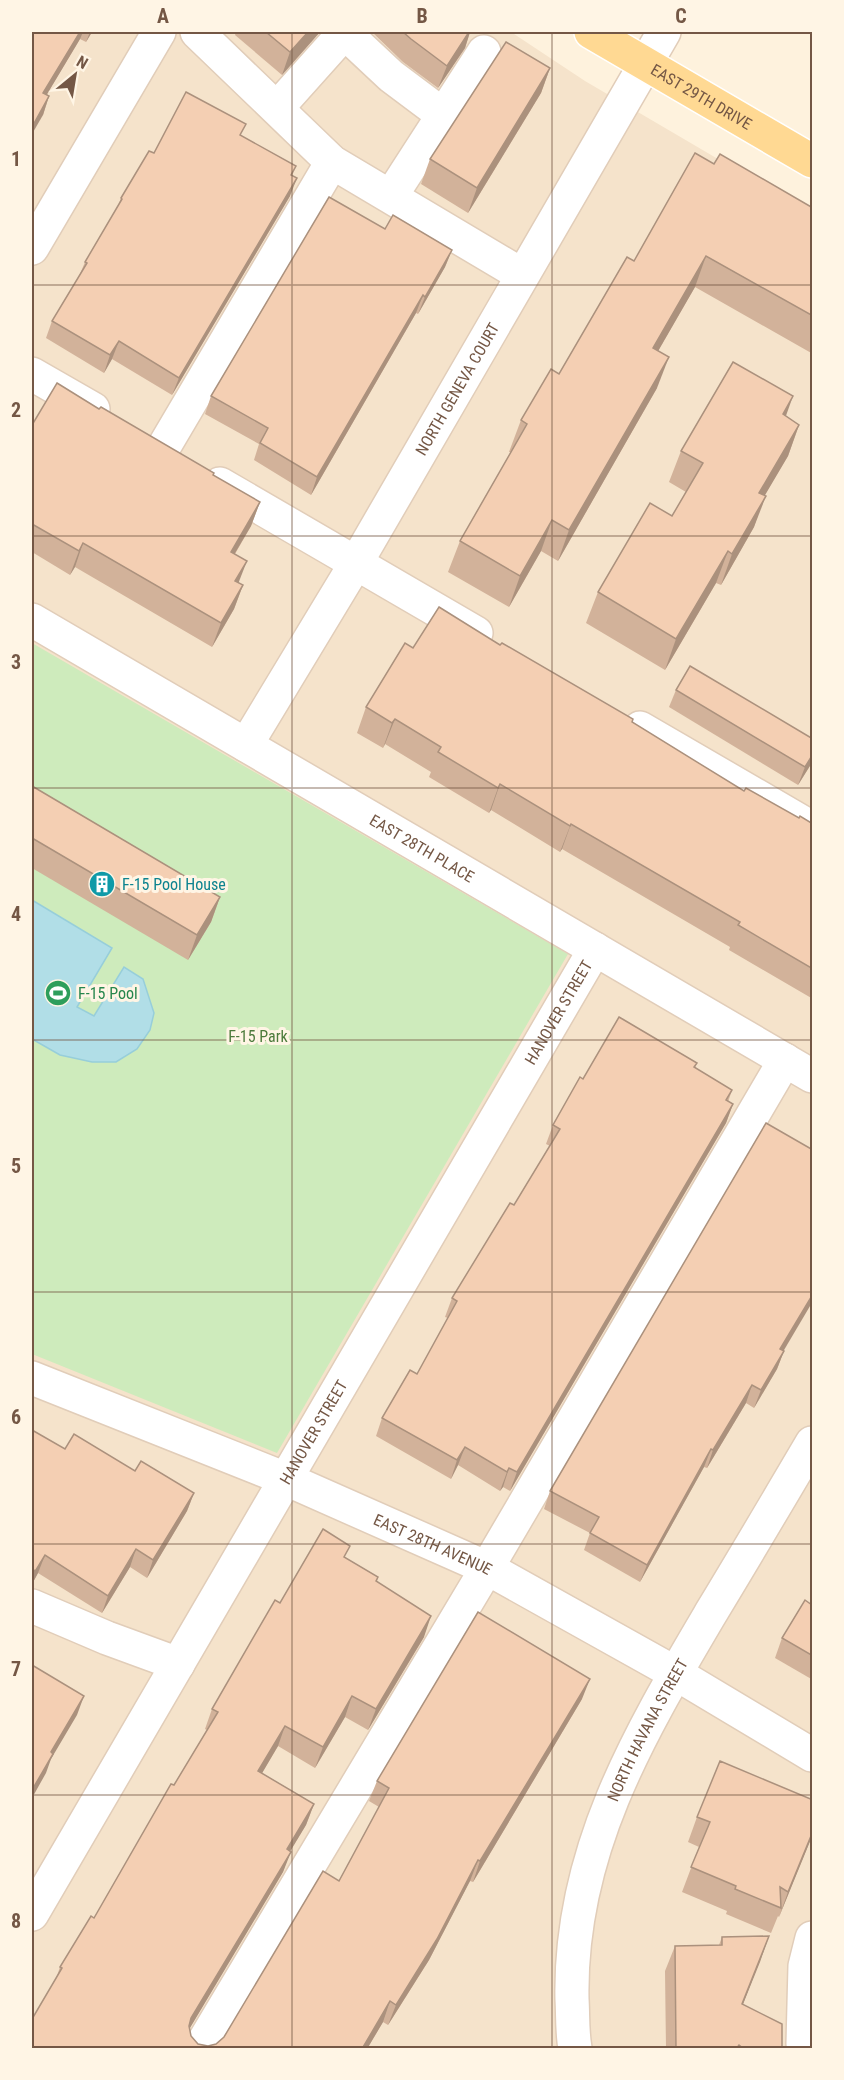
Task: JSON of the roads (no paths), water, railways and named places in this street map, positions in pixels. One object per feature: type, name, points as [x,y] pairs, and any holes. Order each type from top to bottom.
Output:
[{"type":"main road","name":"EAST 29TH DRIVE","points":[[591,32],[813,161]]},
{"type":"street","points":[[32,248],[159,32]]},
{"type":"street","points":[[197,32],[332,162],[522,275]]},
{"type":"street","points":[[278,108],[344,32],[391,76],[443,115]]},
{"type":"street","name":"NORTH GENEVA COURT","points":[[246,745],[356,562],[664,32]]},
{"type":"street","points":[[391,196],[484,52]]},
{"type":"street","points":[[179,460],[332,162]]},
{"type":"street","points":[[32,374],[503,649]]},
{"type":"street","name":"EAST 28TH PLACE","points":[[32,620],[799,1068]]},
{"type":"street","points":[[616,714],[813,828]]},
{"type":"street","name":"HANOVER STREET","points":[[32,1914],[595,949]]},
{"type":"street","points":[[200,2049],[487,1568],[799,1068]]},
{"type":"street","name":"EAST 28TH AVENUE","points":[[32,1378],[286,1479],[487,1568],[675,1673],[813,1755]]},
{"type":"street","name":"NORTH HAVANA STREET","points":[[575,2049],[572,1972],[580,1903],[597,1836],[619,1779],[675,1673],[813,1443]]},
{"type":"street","points":[[32,1606],[107,1638],[178,1664]]},
{"type":"street","points":[[805,2049],[803,2044],[805,1966],[813,1938]]},
{"type":"water","name":"F-15 Pool","points":[[32,900],[112,948],[77,1007],[94,1016],[124,967],[143,979],[154,1013],[150,1030],[137,1049],[116,1062],[92,1062],[60,1055],[32,1039]]},
{"type":"place","name":"F-15 Pool House","points":[[102,884]]},
{"type":"place","name":"F-15 Pool","points":[[58,993]]},
{"type":"park label","name":"F-15 Park","points":[[258,1036]]}]
